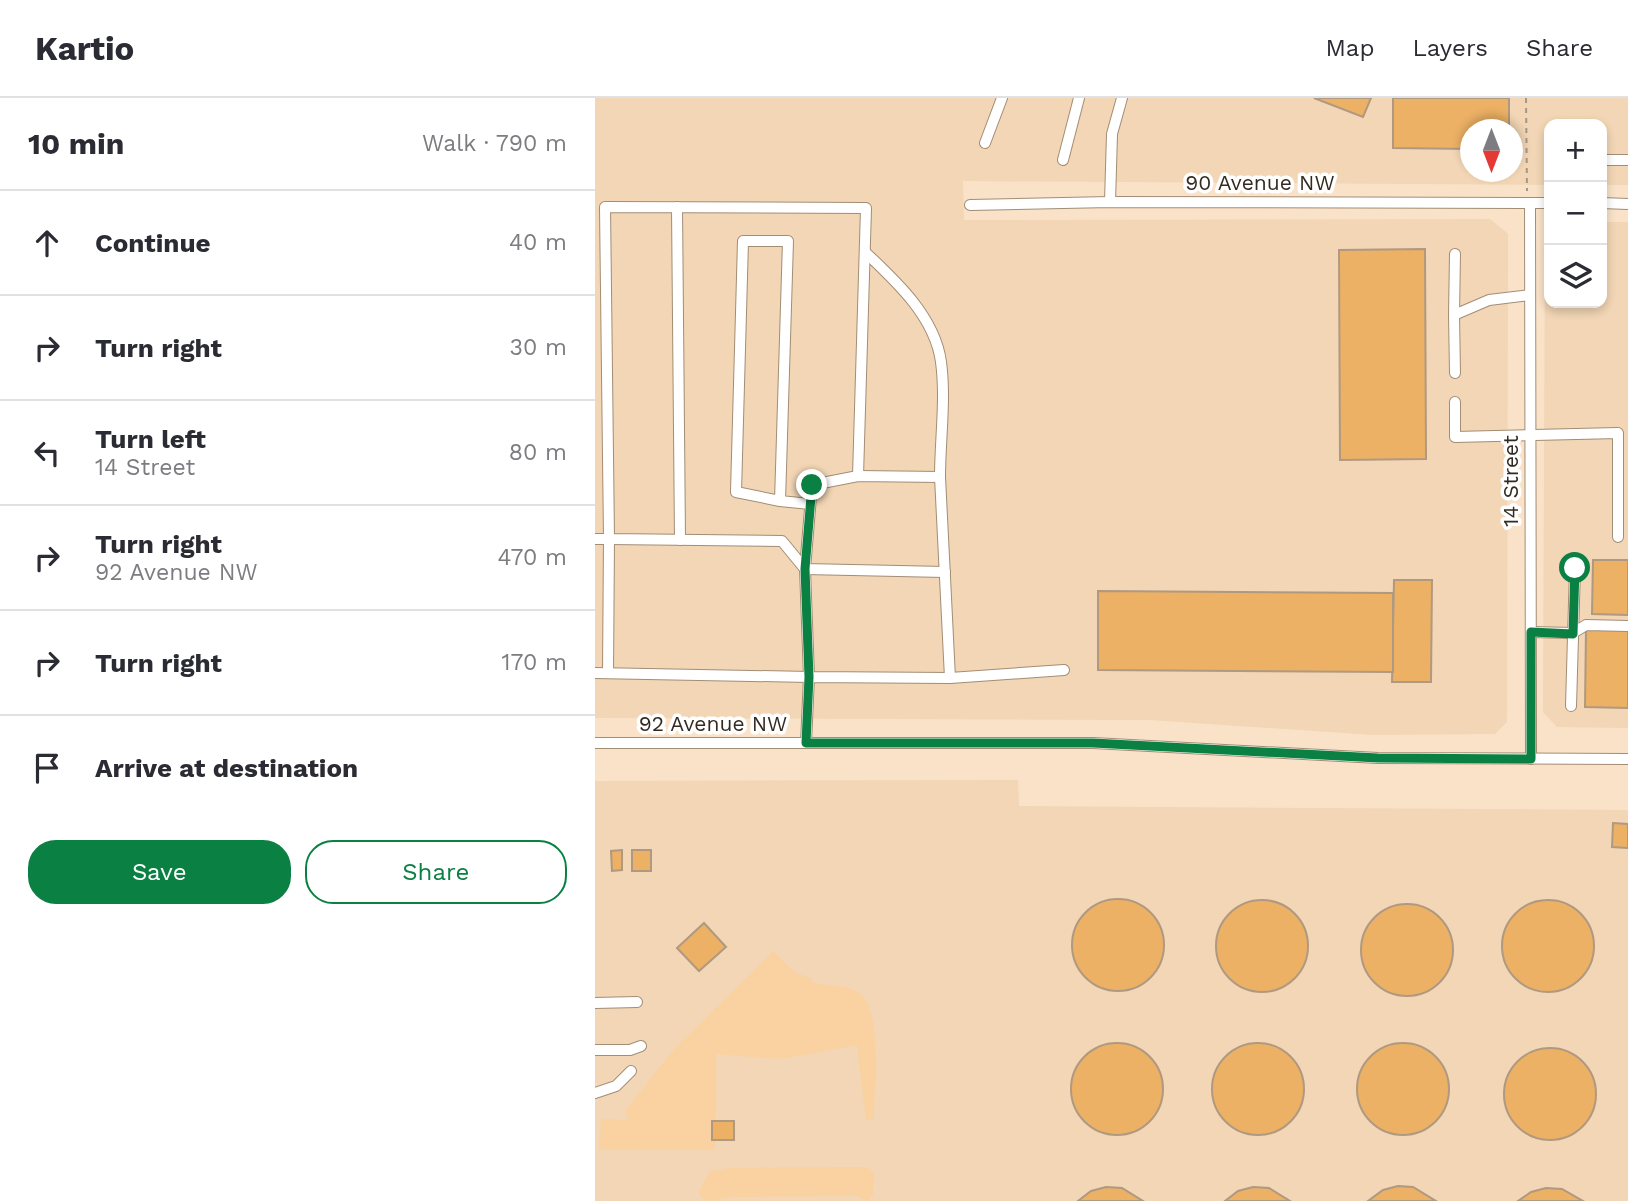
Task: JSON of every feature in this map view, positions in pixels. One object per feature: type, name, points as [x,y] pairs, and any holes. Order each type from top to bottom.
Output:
[{"type":"street","points":[[985,143],[1002,98]]},
{"type":"street","points":[[1063,160],[1079,98]]},
{"type":"street","points":[[1109,202],[1112,134],[1122,98]]},
{"type":"street","points":[[1607,160],[1628,160]]},
{"type":"street","name":"90 Avenue NW","points":[[970,205],[1109,202],[1544,203]]},
{"type":"street","name":"14 Street","points":[[1528,203],[1531,295],[1531,759]]},
{"type":"street","points":[[1607,203],[1628,204]]},
{"type":"street","points":[[608,673],[608,462],[600,206],[866,208],[858,476]]},
{"type":"street","points":[[677,207],[680,540]]},
{"type":"street","points":[[779,502],[788,241],[743,241],[736,492],[779,502],[810,504]]},
{"type":"street","points":[[865,252],[901,285],[926,323],[941,361],[940,477],[950,678]]},
{"type":"street","points":[[1455,254],[1455,373]]},
{"type":"street","points":[[1454,315],[1489,300],[1531,295]]},
{"type":"street","points":[[1455,402],[1455,438],[1618,432],[1623,467],[1618,537]]},
{"type":"street","points":[[595,461],[608,462]]},
{"type":"street","points":[[806,743],[809,677],[805,569],[812,485],[858,476],[940,477]]},
{"type":"street","points":[[595,540],[782,541],[805,569],[945,572]]},
{"type":"street","points":[[1571,706],[1575,568]]},
{"type":"street","points":[[1531,632],[1573,634],[1586,625],[1628,626]]},
{"type":"street","points":[[595,673],[950,678],[1063,670]]},
{"type":"street","name":"92 Avenue NW","points":[[595,743],[1093,743],[1378,758],[1628,759]]},
{"type":"street","points":[[595,1003],[636,1002]]},
{"type":"street","points":[[595,1050],[630,1050],[641,1046]]},
{"type":"street","points":[[595,1093],[616,1086],[631,1071]]},
{"type":"path","points":[[1526,98],[1528,203]]},
{"type":"shaded area","points":[[595,98],[1628,98],[1628,185],[1607,185],[1607,119],[1544,119],[1544,185],[963,181],[964,220],[1490,219],[1508,234],[1507,722],[1495,734],[1374,735],[1150,720],[595,718]]},
{"type":"shaded area","points":[[1607,222],[1628,222],[1628,728],[1557,727],[1543,712],[1545,308],[1607,308]]},
{"type":"shaded area","points":[[1018,780],[1019,806],[1628,810],[1628,1201],[595,1201],[595,781]]},
{"type":"shaded area","points":[[773,951],[794,972],[812,979],[813,983],[848,988],[859,993],[867,1002],[874,1033],[874,1119],[866,1120],[857,1045],[781,1059],[716,1054],[715,1149],[599,1150],[601,1119],[628,1120],[625,1111],[674,1049]]},
{"type":"shaded area","points":[[866,1167],[874,1172],[873,1196],[867,1201],[858,1196],[729,1197],[713,1201],[701,1198],[699,1192],[709,1172],[727,1168]]},
{"type":"building","points":[[1314,98],[1371,98],[1363,117]]},
{"type":"building","points":[[1393,98],[1509,98],[1509,119],[1460,119],[1460,149],[1393,148]]},
{"type":"building","points":[[1425,249],[1426,459],[1340,460],[1339,250]]},
{"type":"building","points":[[1593,560],[1628,560],[1628,615],[1592,614]]},
{"type":"building","points":[[1394,580],[1432,580],[1431,682],[1392,682]]},
{"type":"building","points":[[1098,591],[1393,593],[1393,672],[1098,670]]},
{"type":"building","points":[[1586,630],[1628,630],[1628,708],[1585,707]]},
{"type":"building","points":[[1613,823],[1628,824],[1628,848],[1612,847]]},
{"type":"building","points":[[622,850],[622,870],[612,871],[611,851]]},
{"type":"building","points":[[632,850],[651,850],[651,871],[632,871]]},
{"type":"building","points":[[1118,899],[1144,907],[1156,919],[1164,945],[1156,971],[1144,983],[1118,991],[1092,983],[1080,971],[1072,945],[1080,919],[1092,907]]},
{"type":"building","points":[[1262,900],[1288,908],[1300,920],[1308,946],[1300,972],[1288,984],[1262,992],[1236,984],[1224,972],[1216,946],[1224,920],[1236,908]]},
{"type":"building","points":[[1548,900],[1574,908],[1586,920],[1594,946],[1586,972],[1574,984],[1548,992],[1522,984],[1510,972],[1502,946],[1510,920],[1522,908]]},
{"type":"building","points":[[1407,904],[1433,912],[1445,924],[1453,950],[1445,976],[1433,988],[1407,996],[1381,988],[1369,976],[1361,950],[1369,924],[1381,912]]},
{"type":"building","points":[[704,923],[726,947],[699,971],[677,948]]},
{"type":"building","points":[[1117,1043],[1143,1051],[1155,1063],[1163,1089],[1155,1115],[1143,1127],[1117,1135],[1091,1127],[1079,1115],[1071,1089],[1079,1063],[1091,1051]]},
{"type":"building","points":[[1258,1043],[1284,1051],[1296,1063],[1304,1089],[1296,1115],[1284,1127],[1258,1135],[1232,1127],[1220,1115],[1212,1089],[1220,1063],[1232,1051]]},
{"type":"building","points":[[1403,1043],[1429,1051],[1441,1063],[1449,1089],[1441,1115],[1429,1127],[1403,1135],[1377,1127],[1365,1115],[1357,1089],[1365,1063],[1377,1051]]},
{"type":"building","points":[[1550,1048],[1576,1056],[1588,1068],[1596,1094],[1588,1120],[1576,1132],[1550,1140],[1524,1132],[1512,1120],[1504,1094],[1512,1068],[1524,1056]]},
{"type":"building","points":[[712,1121],[734,1121],[734,1140],[712,1140]]},
{"type":"building","points":[[1398,1186],[1413,1187],[1436,1201],[1368,1201],[1383,1190]]},
{"type":"building","points":[[1106,1187],[1122,1188],[1143,1201],[1078,1201],[1091,1191]]},
{"type":"building","points":[[1253,1187],[1269,1188],[1290,1201],[1225,1201],[1238,1191]]},
{"type":"building","points":[[1546,1188],[1562,1189],[1583,1201],[1518,1201],[1531,1192]]},
{"type":"route","points":[[812,485],[805,569],[809,677],[806,743],[1093,743],[1378,758],[1531,759],[1531,632],[1573,634],[1575,568]]}]
